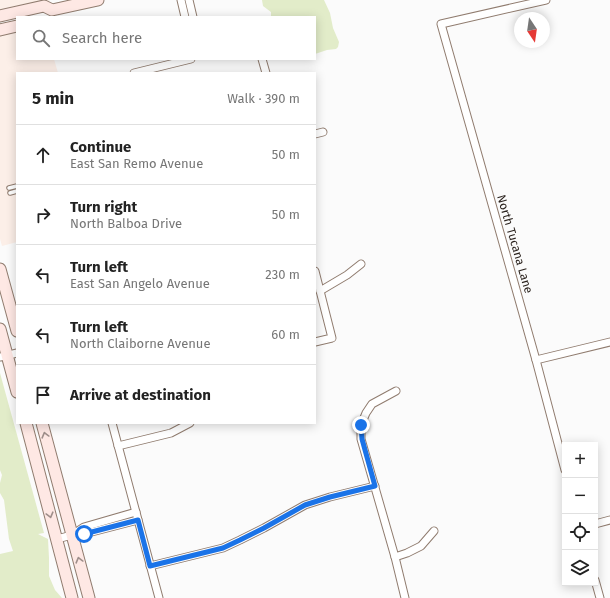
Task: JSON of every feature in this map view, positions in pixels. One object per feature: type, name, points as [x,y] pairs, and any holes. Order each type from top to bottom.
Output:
[{"type":"main road","points":[[0,16],[44,6],[50,14],[98,0]]},
{"type":"main road","points":[[0,30],[16,26]]},
{"type":"main road","points":[[0,269],[16,327]]},
{"type":"main road","points":[[0,329],[16,388]]},
{"type":"main road","points":[[26,424],[72,598]]},
{"type":"main road","points":[[42,424],[89,598]]},
{"type":"street","points":[[181,0],[185,16]]},
{"type":"street","points":[[189,0],[193,16]]},
{"type":"street","name":"North Tucana Lane","points":[[546,0],[441,24],[536,360],[562,459]]},
{"type":"street","points":[[138,72],[187,60]]},
{"type":"street","points":[[262,60],[266,72]]},
{"type":"street","points":[[320,291],[347,276],[361,264]]},
{"type":"street","points":[[316,276],[332,338],[316,342]]},
{"type":"street","points":[[536,360],[610,342]]},
{"type":"street","points":[[396,391],[372,404],[366,412],[361,425],[362,439],[405,598]]},
{"type":"street","points":[[112,424],[159,598]]},
{"type":"street","points":[[118,446],[171,433],[188,424]]},
{"type":"street","points":[[150,566],[223,548],[305,505],[375,486]]},
{"type":"street","points":[[72,535],[84,526],[136,512]]},
{"type":"street","points":[[57,539],[72,535],[84,534],[138,520]]},
{"type":"street","points":[[598,523],[610,520]]},
{"type":"street","points":[[395,557],[421,546],[434,531]]},
{"type":"street","points":[[597,586],[600,598]]},
{"type":"lane","points":[[9,188],[16,186]]},
{"type":"lane","points":[[10,193],[16,192]]},
{"type":"shaded area","points":[[0,0],[49,0],[50,1],[0,11]]},
{"type":"shaded area","points":[[16,32],[16,60],[54,60],[58,72],[16,72],[16,242],[2,246],[0,239],[0,36]]},
{"type":"green space","points":[[262,0],[324,0],[330,13],[333,28],[339,42],[338,47],[336,49],[316,54],[316,16],[271,16],[271,12],[263,6]]},
{"type":"green space","points":[[0,373],[44,533],[38,534],[48,539],[49,576],[55,590],[62,598],[0,598],[0,554],[13,551],[9,539],[4,500],[0,493],[2,475],[0,470]]},
{"type":"route","points":[[84,534],[138,520],[150,566],[223,548],[264,528],[305,505],[375,486],[362,439],[361,425]]}]
